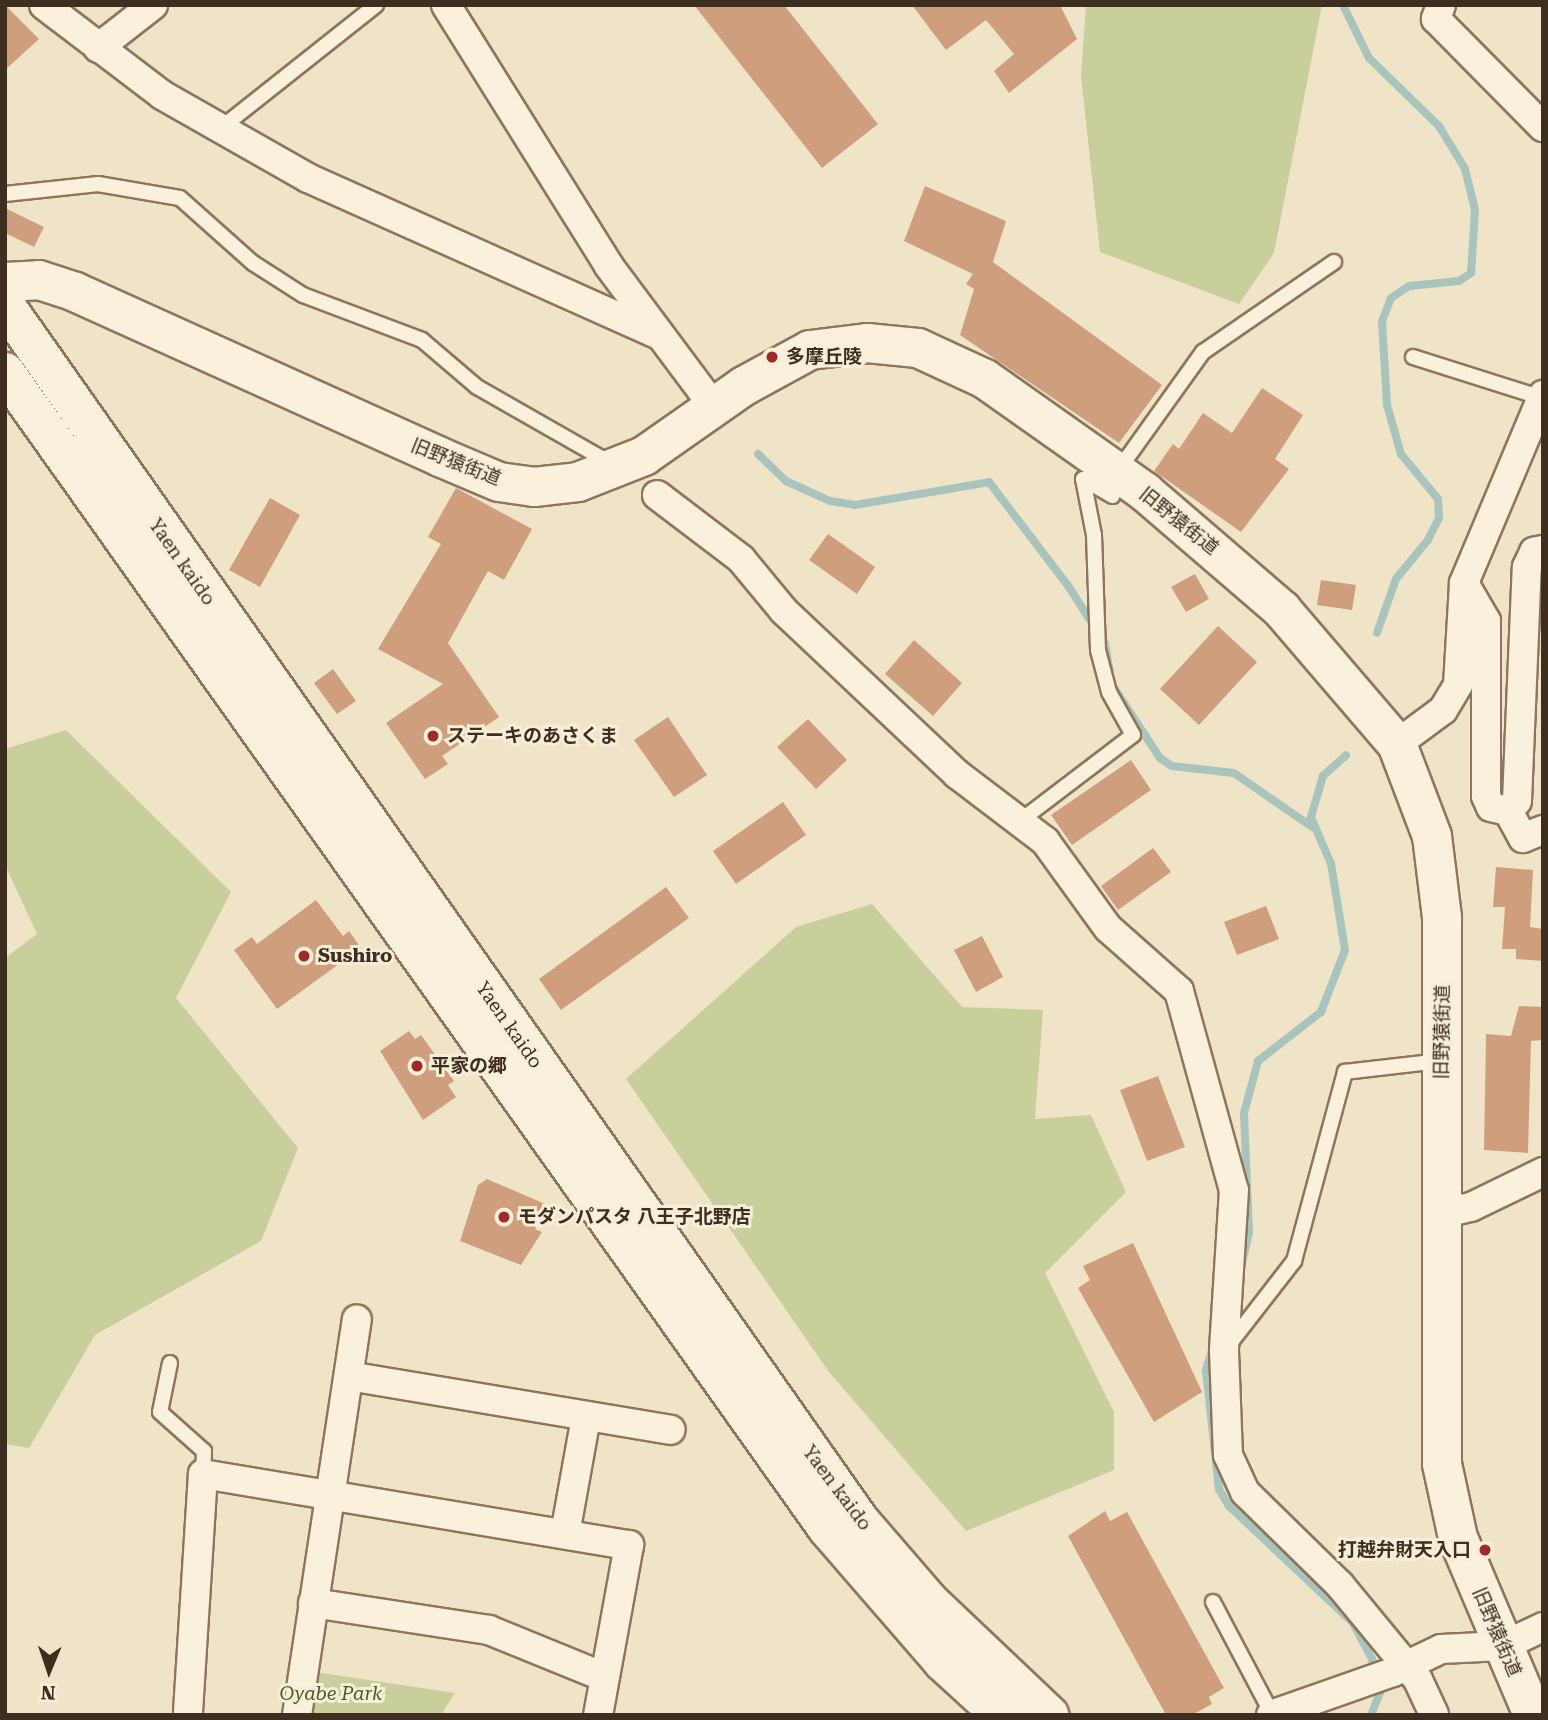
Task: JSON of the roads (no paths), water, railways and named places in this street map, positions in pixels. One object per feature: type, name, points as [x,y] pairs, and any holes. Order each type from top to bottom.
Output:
[{"type":"main road","name":"旧野猿街道","points":[[5,282],[39,280],[75,292],[499,482],[557,485],[617,468],[671,440],[715,408],[810,350],[867,343],[918,348],[977,374],[1282,610],[1397,744],[1419,790],[1438,865],[1444,1478],[1458,1538],[1533,1715]]},
{"type":"main road","name":"Yaen kaido","points":[[5,305],[860,1521],[929,1601],[1049,1715]]},
{"type":"main road","name":"Yaen kaido","points":[[5,372],[827,1528],[943,1662],[1001,1715]]},
{"type":"street","points":[[44,5],[97,48],[221,128],[308,178],[659,335]]},
{"type":"street","points":[[97,48],[153,5]]},
{"type":"street","points":[[446,5],[522,132],[659,335],[715,408]]},
{"type":"street","points":[[1441,5],[1436,19],[1543,127]]},
{"type":"street","points":[[1397,744],[1443,710],[1458,685],[1464,583],[1542,396]]},
{"type":"street","points":[[657,495],[741,559],[784,611],[957,774],[1045,841],[1108,928],[1179,991],[1234,1190],[1224,1346],[1228,1455],[1245,1492],[1339,1584],[1399,1669],[1418,1679],[1434,1715]]},
{"type":"street","points":[[1508,810],[1517,801],[1527,567],[1534,552],[1543,550]]},
{"type":"street","points":[[1464,583],[1486,621],[1486,796],[1491,807],[1508,810]]},
{"type":"street","points":[[1508,810],[1523,838],[1543,831]]},
{"type":"street","points":[[1440,1214],[1471,1207],[1543,1172]]},
{"type":"street","points":[[297,1715],[357,1320]]},
{"type":"street","points":[[349,1376],[670,1430]]},
{"type":"street","points":[[565,1534],[586,1417]]},
{"type":"street","points":[[188,1714],[203,1474],[629,1545],[598,1715]]},
{"type":"street","points":[[313,1603],[489,1630],[604,1677]]},
{"type":"street","points":[[1271,1714],[1316,1702],[1441,1649],[1503,1646],[1543,1628]]},
{"type":"lane","points":[[221,128],[376,5]]},
{"type":"lane","points":[[5,194],[98,184],[180,198],[253,263],[303,295],[422,340],[477,387],[617,468]]},
{"type":"lane","points":[[1020,821],[1133,735],[1109,692],[1098,650],[1094,536],[1083,480],[1127,491],[1203,352],[1334,262]]},
{"type":"lane","points":[[1413,357],[1542,396]]},
{"type":"lane","points":[[1224,1346],[1294,1261],[1345,1072],[1441,1061]]},
{"type":"lane","points":[[170,1363],[160,1412],[204,1451],[203,1474]]},
{"type":"lane","points":[[1213,1602],[1271,1714]]},
{"type":"waterway","points":[[1343,5],[1369,58],[1439,126],[1465,169],[1475,210],[1471,273],[1459,281],[1409,286],[1391,298],[1382,321],[1387,405],[1401,454],[1438,499],[1439,518],[1428,540],[1396,579],[1377,633]]},
{"type":"waterway","points":[[758,454],[786,481],[830,501],[855,505],[989,482],[1069,587],[1105,644],[1110,672]]},
{"type":"waterway","points":[[1114,688],[1160,758],[1172,766],[1234,773],[1312,827]]},
{"type":"waterway","points":[[1242,1263],[1249,1232],[1244,1113],[1258,1061],[1321,1012],[1345,950],[1331,864],[1311,817],[1323,776],[1346,755]]},
{"type":"waterway","points":[[1213,1348],[1206,1370],[1219,1489],[1229,1506],[1353,1623],[1372,1659],[1380,1692],[1371,1715]]},
{"type":"place","name":"多摩丘陵","points":[[772,357]]},
{"type":"place","name":"ステーキのあさくま","points":[[433,736]]},
{"type":"place","name":"Sushiro","points":[[304,956]]},
{"type":"place","name":"平家の郷","points":[[417,1066]]},
{"type":"place","name":"モダンパスタ 八王子北野店","points":[[504,1217]]},
{"type":"place","name":"打越弁財天入口","points":[[1485,1550]]},
{"type":"park label","name":"Oyabe Park","points":[[331,1694]]}]
